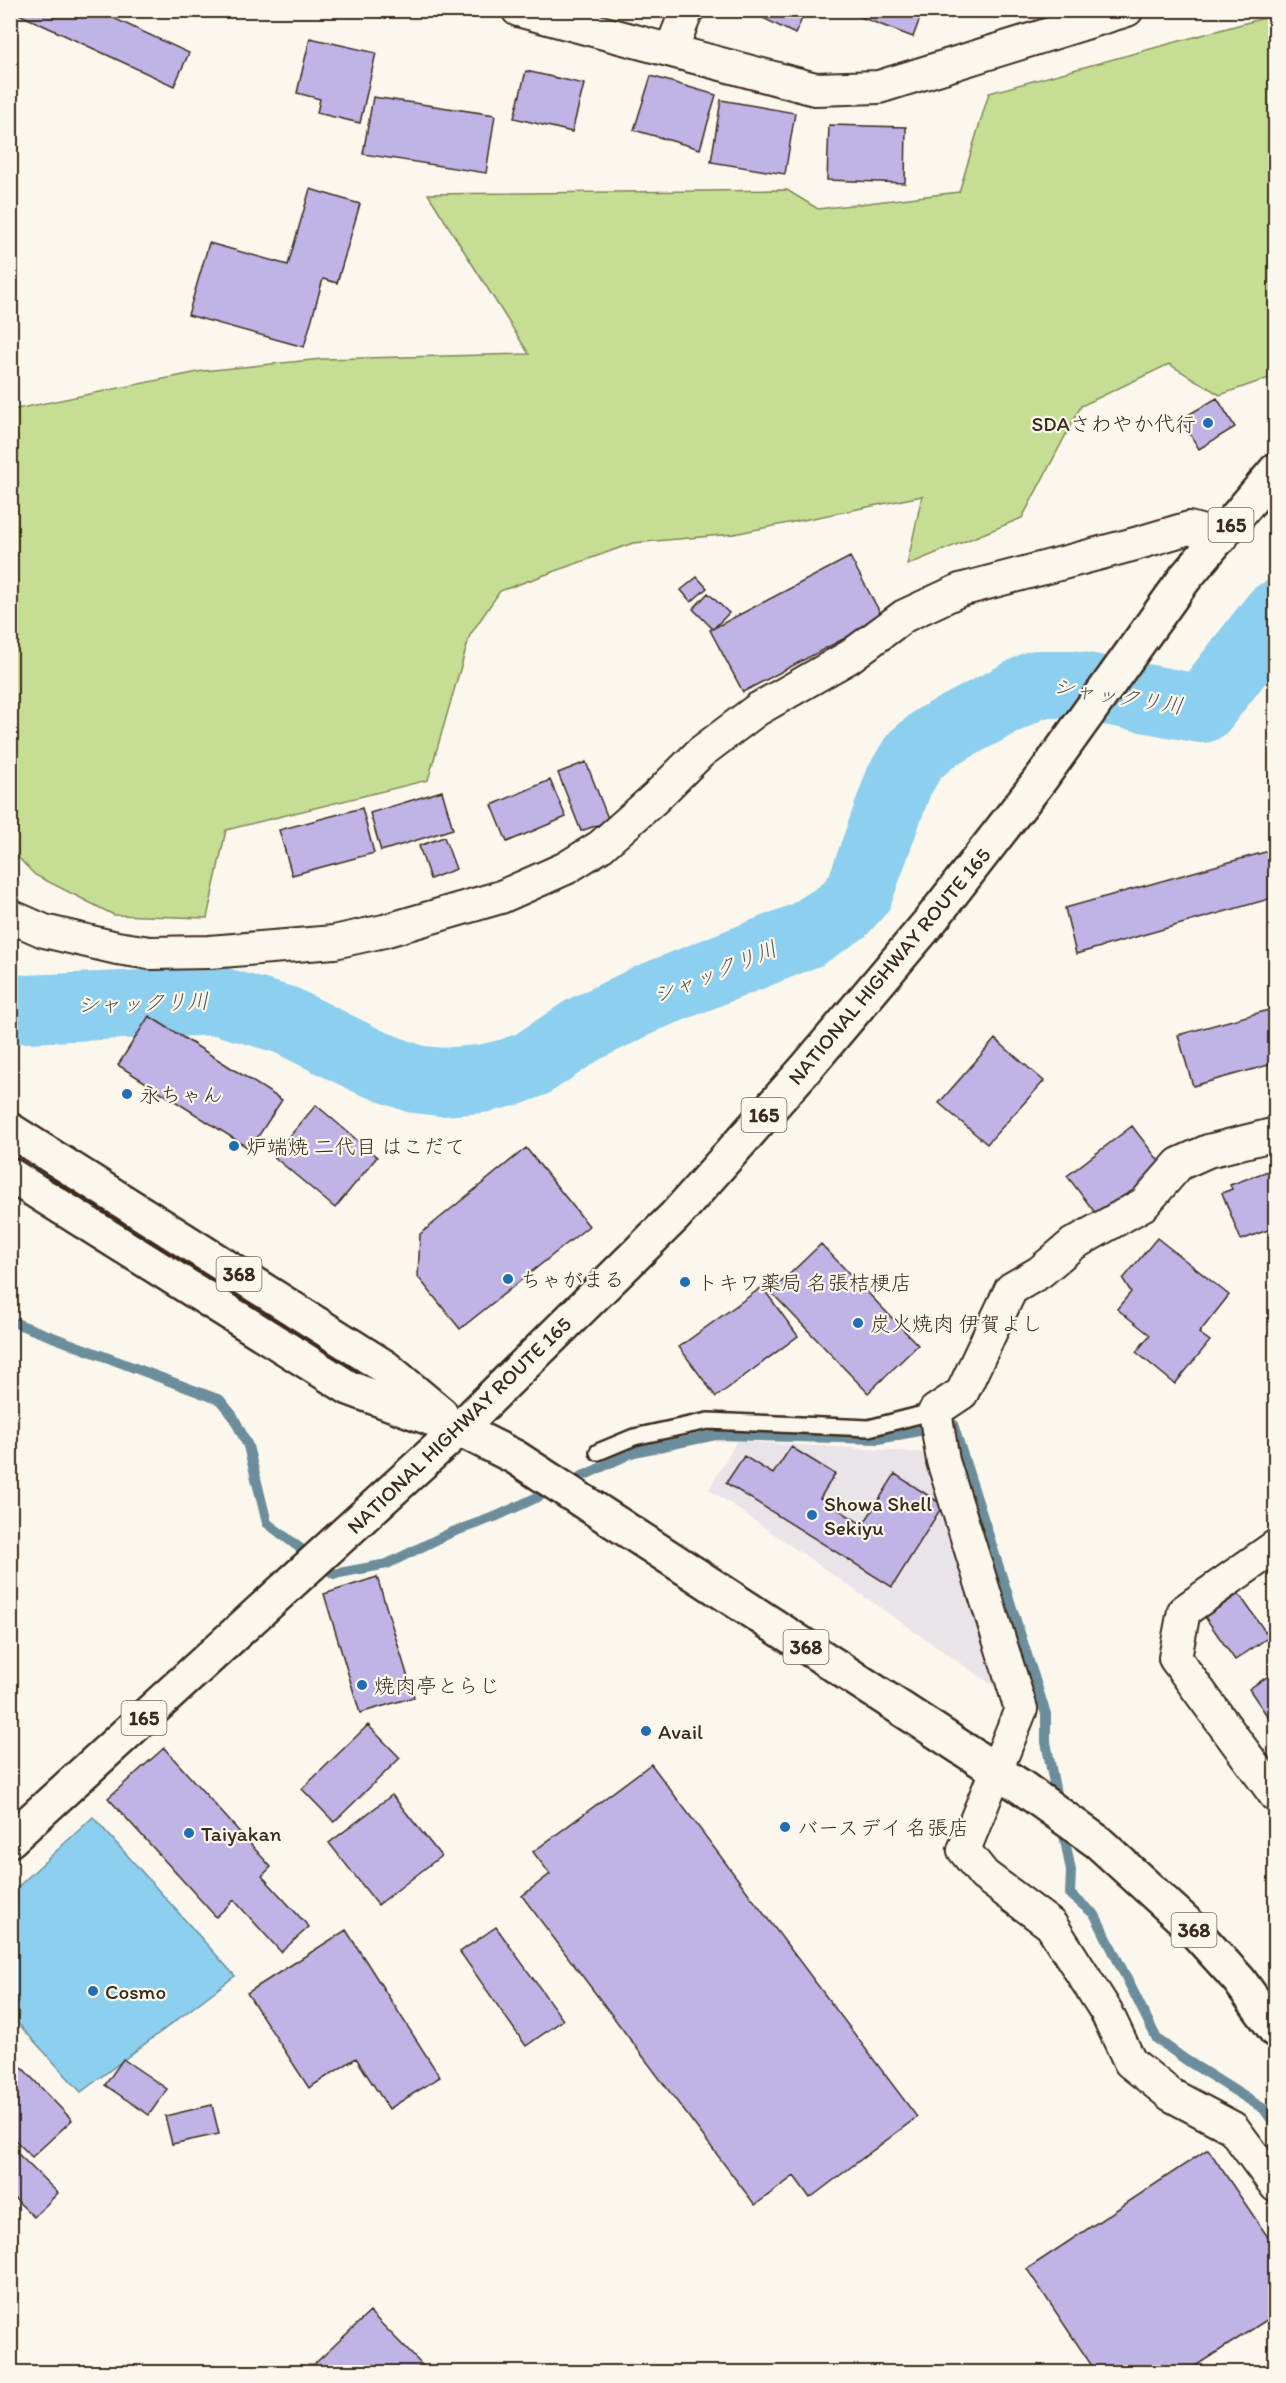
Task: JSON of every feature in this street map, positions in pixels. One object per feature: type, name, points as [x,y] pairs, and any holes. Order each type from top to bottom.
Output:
[{"type":"highway","name":"NATIONAL HIGHWAY ROUTE 165","points":[[10,1840],[459,1429],[675,1216],[807,1067],[931,920],[1042,776],[1185,578],[1222,537],[1275,470]]},
{"type":"highway","name":"368","points":[[10,1130],[385,1367],[459,1429]]},
{"type":"highway","name":"368","points":[[10,1175],[349,1388],[459,1429],[515,1457],[1007,1778],[1098,1842],[1190,1926],[1239,1980],[1275,2031]]},
{"type":"street","points":[[518,10],[815,89],[879,87],[1112,13]]},
{"type":"street","points":[[671,50],[687,10]]},
{"type":"street","points":[[10,916],[44,931],[117,948],[150,953],[209,952],[334,942],[384,931],[501,897],[566,868],[601,846],[655,798],[701,752],[758,709],[849,657],[904,616],[960,590],[1189,528],[1222,537]]},
{"type":"street","points":[[1275,1134],[1208,1151],[1179,1164],[1144,1204],[1073,1244],[1040,1272],[1011,1289],[962,1393],[935,1415],[943,1461],[1021,1708],[1007,1778],[964,1850],[984,1875],[1051,1925],[1106,2011],[1130,2062],[1170,2095],[1233,2128],[1275,2186]]},
{"type":"street","points":[[1275,1546],[1184,1611],[1175,1658],[1275,1795]]},
{"type":"lane","points":[[598,1452],[634,1437],[708,1421],[869,1428],[935,1415]]},
{"type":"shaded area","points":[[737,1441],[929,1453],[1005,1694],[709,1489]]},
{"type":"green space","points":[[1275,15],[1275,376],[1220,395],[1169,364],[1081,406],[1022,518],[907,565],[922,496],[734,534],[633,543],[500,591],[470,635],[428,780],[226,830],[207,918],[114,915],[35,875],[11,850],[11,410],[203,371],[322,359],[529,354],[428,194],[787,190],[818,209],[959,192],[989,93]]},
{"type":"water","points":[[93,1817],[235,1976],[81,2092],[11,2016],[11,1893]]},
{"type":"building","points":[[10,10],[96,10],[189,53],[174,86]]},
{"type":"building","points":[[764,10],[806,10],[795,34],[761,17]]},
{"type":"building","points":[[842,10],[923,10],[913,37]]},
{"type":"building","points":[[953,10],[974,10],[971,17]]},
{"type":"building","points":[[310,38],[376,53],[360,123],[317,113],[320,99],[297,93]]},
{"type":"building","points":[[526,71],[584,84],[572,132],[514,118]]},
{"type":"building","points":[[651,76],[716,95],[700,149],[634,130]]},
{"type":"building","points":[[373,97],[495,115],[486,173],[363,154]]},
{"type":"building","points":[[721,100],[795,113],[785,174],[711,162]]},
{"type":"building","points":[[829,125],[906,127],[905,183],[827,180]]},
{"type":"building","points":[[310,189],[360,204],[337,283],[323,279],[304,347],[188,315],[209,243],[288,265]]},
{"type":"building","name":"SDAさわやか代行","points":[[1217,398],[1235,427],[1199,449],[1181,419]]},
{"type":"building","points":[[850,557],[883,618],[743,692],[710,630]]},
{"type":"building","points":[[697,577],[707,588],[691,602],[681,590]]},
{"type":"building","points":[[708,593],[729,613],[713,629],[693,609]]},
{"type":"building","points":[[586,762],[609,821],[581,831],[558,773]]},
{"type":"building","points":[[550,780],[566,817],[507,842],[492,805]]},
{"type":"building","points":[[442,791],[453,829],[381,851],[370,813]]},
{"type":"building","points":[[362,808],[374,853],[292,875],[279,830]]},
{"type":"building","points":[[444,837],[456,869],[430,879],[419,846]]},
{"type":"building","points":[[1276,849],[1276,897],[1076,954],[1065,908]]},
{"type":"building","points":[[1276,1008],[1276,1063],[1193,1086],[1178,1035]]},
{"type":"building","points":[[149,1016],[282,1100],[250,1149],[118,1065]]},
{"type":"building","points":[[995,1039],[1044,1081],[987,1144],[939,1103]]},
{"type":"building","points":[[316,1105],[377,1157],[335,1208],[273,1156]]},
{"type":"building","points":[[1132,1126],[1165,1169],[1100,1219],[1067,1176]]},
{"type":"building","points":[[526,1148],[589,1226],[460,1329],[418,1277],[420,1234]]},
{"type":"building","points":[[1276,1168],[1276,1227],[1241,1240],[1222,1193],[1232,1189],[1230,1185]]},
{"type":"building","points":[[1157,1238],[1229,1295],[1199,1333],[1210,1341],[1175,1384],[1136,1352],[1150,1335],[1117,1309],[1131,1292],[1123,1279]]},
{"type":"building","points":[[821,1244],[918,1345],[868,1393],[771,1292]]},
{"type":"building","points":[[762,1287],[798,1336],[716,1397],[679,1347]]},
{"type":"building","name":"Showa Shell Sekiyu","points":[[791,1447],[835,1474],[820,1498],[863,1525],[895,1474],[943,1505],[892,1587],[726,1483],[744,1456],[773,1474]]},
{"type":"building","points":[[377,1577],[414,1697],[360,1713],[324,1594]]},
{"type":"building","points":[[1239,1594],[1269,1637],[1235,1660],[1205,1617]]},
{"type":"building","points":[[1276,1671],[1276,1729],[1249,1689]]},
{"type":"building","points":[[368,1725],[400,1758],[334,1822],[302,1789]]},
{"type":"building","name":"Taiyakan","points":[[164,1748],[271,1867],[262,1876],[309,1927],[281,1952],[234,1900],[216,1917],[108,1798]]},
{"type":"building","points":[[651,1764],[917,2117],[810,2198],[794,2176],[755,2205],[522,1896],[550,1874],[533,1852]]},
{"type":"building","points":[[392,1795],[441,1856],[378,1905],[329,1843]]},
{"type":"building","points":[[496,1927],[563,2020],[526,2046],[460,1952]]},
{"type":"building","points":[[346,1930],[440,2077],[389,2109],[356,2058],[309,2088],[247,1993]]},
{"type":"building","points":[[10,2055],[72,2120],[32,2157],[10,2135]]},
{"type":"building","points":[[123,2059],[167,2089],[149,2115],[105,2085]]},
{"type":"building","points":[[212,2105],[219,2134],[172,2144],[165,2116]]},
{"type":"building","points":[[10,2146],[58,2193],[34,2217],[10,2194]]},
{"type":"building","points":[[1208,2149],[1276,2249],[1276,2314],[1186,2372],[1096,2372],[1027,2269]]},
{"type":"building","points":[[370,2312],[424,2367],[418,2372],[306,2372]]},
{"type":"waterway","name":"シャックリ川","points":[[10,1008],[219,1001],[285,1020],[370,1062],[415,1079],[441,1082],[481,1079],[511,1072],[532,1064],[583,1030],[648,998],[806,935],[843,911],[859,893],[899,781],[914,756],[935,738],[1037,684],[1070,684],[1202,709],[1276,614]]},
{"type":"waterway","points":[[10,1321],[220,1400],[233,1416],[248,1446],[267,1523],[334,1574],[387,1564],[450,1533],[497,1516],[634,1452],[716,1435],[879,1439],[953,1424],[1046,1714],[1046,1742],[1058,1804]]},
{"type":"waterway","points":[[1062,1825],[1071,1871],[1070,1894],[1095,1915],[1157,2039],[1264,2109],[1276,2126]]},
{"type":"place","name":"SDAさわやか代行","points":[[1208,423]]},
{"type":"place","name":"永ちゃん","points":[[127,1094]]},
{"type":"place","name":"炉端焼 二代目 はこだて","points":[[234,1146]]},
{"type":"place","name":"ちゃがまる","points":[[508,1279]]},
{"type":"place","name":"トキワ薬局 名張桔梗店","points":[[685,1282]]},
{"type":"place","name":"炭火焼肉 伊賀よし","points":[[858,1323]]},
{"type":"place","name":"Showa Shell Sekiyu","points":[[812,1515]]},
{"type":"place","name":"焼肉亭とらじ","points":[[362,1685]]},
{"type":"place","name":"Avail","points":[[646,1731]]},
{"type":"place","name":"バースデイ 名張店","points":[[785,1827]]},
{"type":"place","name":"Taiyakan","points":[[189,1833]]},
{"type":"place","name":"Cosmo","points":[[93,1991]]}]
